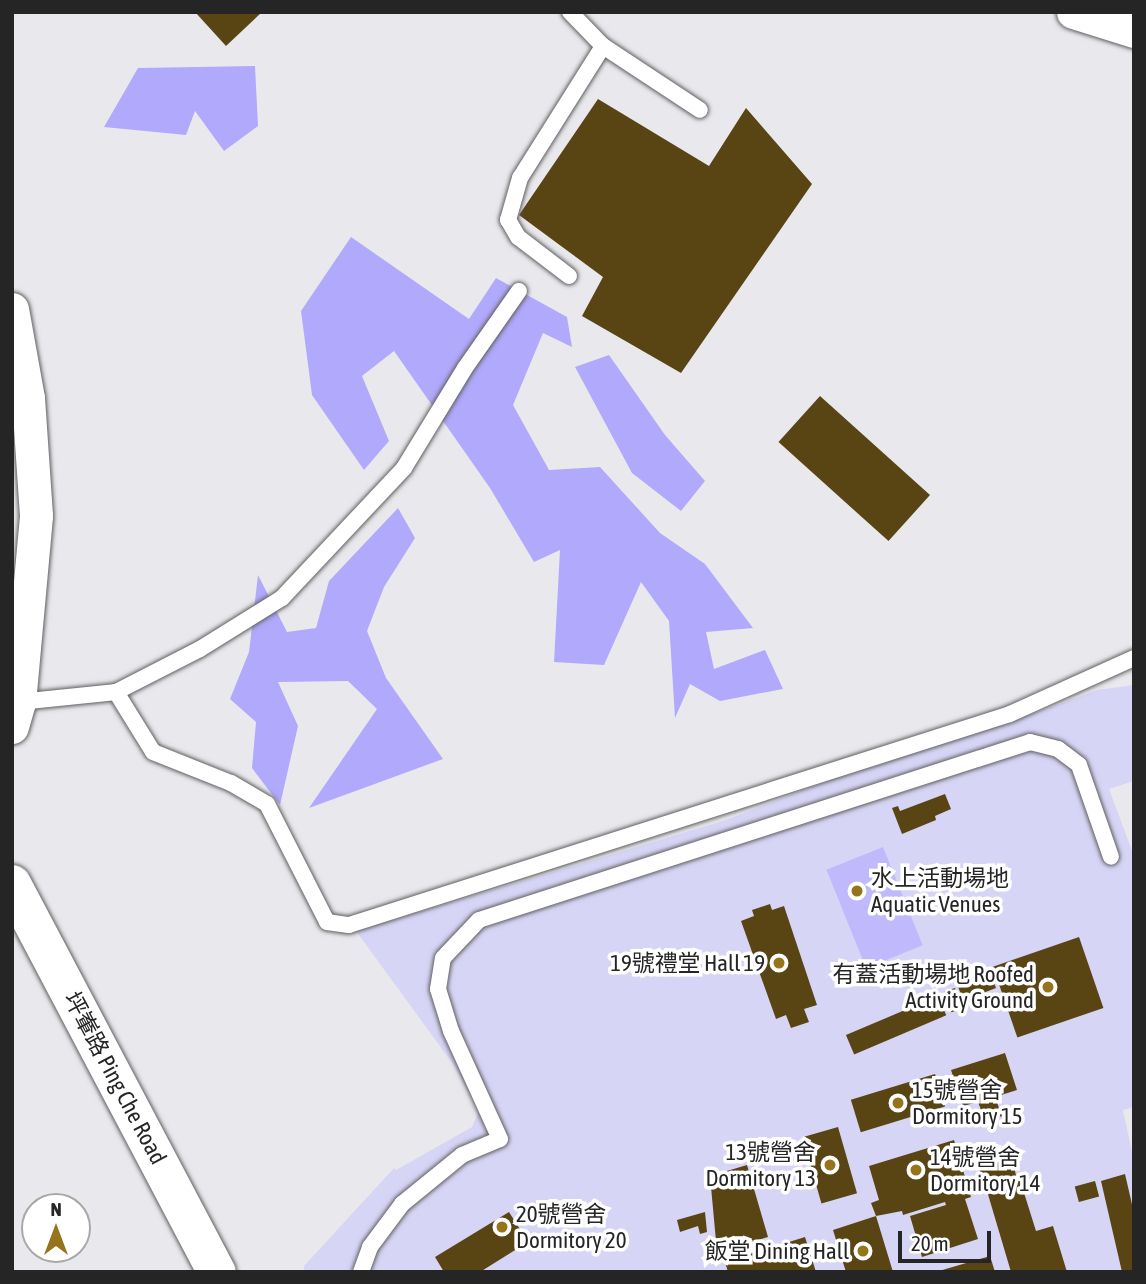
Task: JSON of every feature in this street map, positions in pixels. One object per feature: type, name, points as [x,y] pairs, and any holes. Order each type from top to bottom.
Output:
[{"type":"street","points":[[1073,12],[1134,31]]},
{"type":"street","points":[[12,309],[28,398],[36,516],[15,715]]},
{"type":"street","name":"坪輋路 Ping Che Road","points":[[12,884],[217,1272]]},
{"type":"lane","points":[[570,12],[603,46],[700,110]]},
{"type":"lane","points":[[569,275],[517,237],[508,220],[520,178],[603,46]]},
{"type":"lane","points":[[15,715],[116,692],[200,649],[282,598],[404,468],[466,368],[519,291]]},
{"type":"lane","points":[[116,692],[153,751],[231,783],[267,804],[327,922],[348,925],[1010,714],[1062,693],[1134,658]]},
{"type":"lane","points":[[1062,693],[1097,685]]},
{"type":"lane","points":[[361,1272],[370,1247],[402,1203],[462,1155],[500,1139],[451,1031],[438,989],[443,958],[460,936],[479,920],[1030,742],[1058,749],[1079,765],[1111,857]]},
{"type":"shaded area","points":[[255,66],[258,126],[224,151],[195,111],[186,135],[104,127],[138,68]]},
{"type":"shaded area","points":[[351,237],[469,319],[496,278],[567,317],[572,347],[543,333],[513,405],[549,470],[600,467],[660,533],[705,564],[753,628],[706,632],[714,669],[765,650],[783,689],[720,701],[690,684],[675,718],[669,621],[641,582],[604,665],[554,662],[560,550],[534,562],[490,488],[394,351],[362,376],[389,441],[364,470],[312,395],[301,311]]},
{"type":"shaded area","points":[[609,355],[665,435],[705,481],[681,511],[632,473],[575,367]]},
{"type":"shaded area","points":[[398,508],[415,538],[384,587],[367,631],[386,678],[443,759],[309,808],[377,709],[348,681],[278,682],[298,726],[280,805],[252,768],[256,722],[230,699],[249,652],[258,575],[287,632],[316,628],[329,581]]},
{"type":"shaded area","points":[[1134,685],[1134,781],[1109,789],[1134,856],[1134,1107],[1123,1110],[1134,1161],[1134,1272],[304,1272],[304,1266],[394,1168],[396,1170],[472,1127],[479,1111],[453,1064],[356,931],[723,821],[892,756],[1032,714],[1097,690]]},
{"type":"shaded area","points":[[883,847],[923,945],[866,968],[826,870]]},
{"type":"building","points":[[195,12],[262,12],[226,46]]},
{"type":"building","points":[[598,99],[709,166],[746,108],[812,184],[681,373],[582,316],[603,277],[519,215]]},
{"type":"building","points":[[820,396],[930,495],[888,541],[779,442]]},
{"type":"building","points":[[945,794],[951,809],[935,816],[936,820],[902,834],[892,808],[898,806],[900,811]]},
{"type":"building","name":"19號禮堂 Hall 19","points":[[770,904],[772,910],[784,906],[817,1005],[804,1009],[809,1022],[791,1028],[786,1015],[776,1019],[741,921],[754,916],[752,910]]},
{"type":"building","name":"有蓋活動場地 Roofed Activity Ground","points":[[1079,937],[1103,1008],[1017,1038],[993,967]]},
{"type":"building","points":[[991,975],[996,988],[963,1001],[958,988]]},
{"type":"building","points":[[955,988],[962,1009],[951,1012],[945,991]]},
{"type":"building","points":[[938,996],[946,1015],[854,1054],[846,1035]]},
{"type":"building","points":[[1005,1053],[1017,1090],[995,1097],[1002,1116],[986,1123],[978,1102],[963,1106],[951,1070]]},
{"type":"building","name":"15號營舍 Dormitory 15","points":[[935,1074],[945,1107],[861,1132],[851,1100]]},
{"type":"building","name":"13號營舍 Dormitory 13","points":[[838,1127],[857,1193],[821,1204],[802,1137]]},
{"type":"building","points":[[954,1140],[971,1197],[965,1199],[978,1239],[922,1257],[910,1216],[946,1205],[945,1202],[903,1215],[902,1211],[876,1216],[871,1203],[879,1200],[869,1166]]},
{"type":"building","points":[[1012,1159],[1017,1179],[984,1188],[979,1167]]},
{"type":"building","points":[[747,1165],[768,1237],[717,1252],[710,1176]]},
{"type":"building","points":[[1125,1174],[1134,1213],[1134,1272],[1122,1272],[1101,1181]]},
{"type":"building","points":[[1020,1180],[1036,1231],[1053,1226],[1067,1272],[1011,1272],[987,1191]]},
{"type":"building","points":[[1095,1181],[1099,1196],[1079,1202],[1075,1186]]},
{"type":"building","name":"20號營舍 Dormitory 20","points":[[509,1212],[528,1242],[480,1272],[444,1272],[435,1257]]},
{"type":"building","points":[[705,1212],[707,1232],[700,1234],[698,1226],[680,1232],[677,1220]]},
{"type":"building","name":"飯堂 Dining Hall","points":[[876,1216],[893,1272],[846,1272],[833,1230]]},
{"type":"building","points":[[805,1237],[816,1272],[728,1272],[725,1262]]},
{"type":"building","points":[[990,1256],[995,1272],[939,1272],[939,1271]]},
{"type":"place","name":"水上活動場地 Aquatic Venues","points":[[857,891]]},
{"type":"place","name":"19號禮堂 Hall 19","points":[[779,963]]},
{"type":"place","name":"有蓋活動場地 Roofed Activity Ground","points":[[1048,987]]},
{"type":"place","name":"15號營舍 Dormitory 15","points":[[898,1103]]},
{"type":"place","name":"13號營舍 Dormitory 13","points":[[830,1165]]},
{"type":"place","name":"14號營舍 Dormitory 14","points":[[916,1170]]},
{"type":"place","name":"20號營舍 Dormitory 20","points":[[502,1227]]},
{"type":"place","name":"飯堂 Dining Hall","points":[[863,1251]]}]
